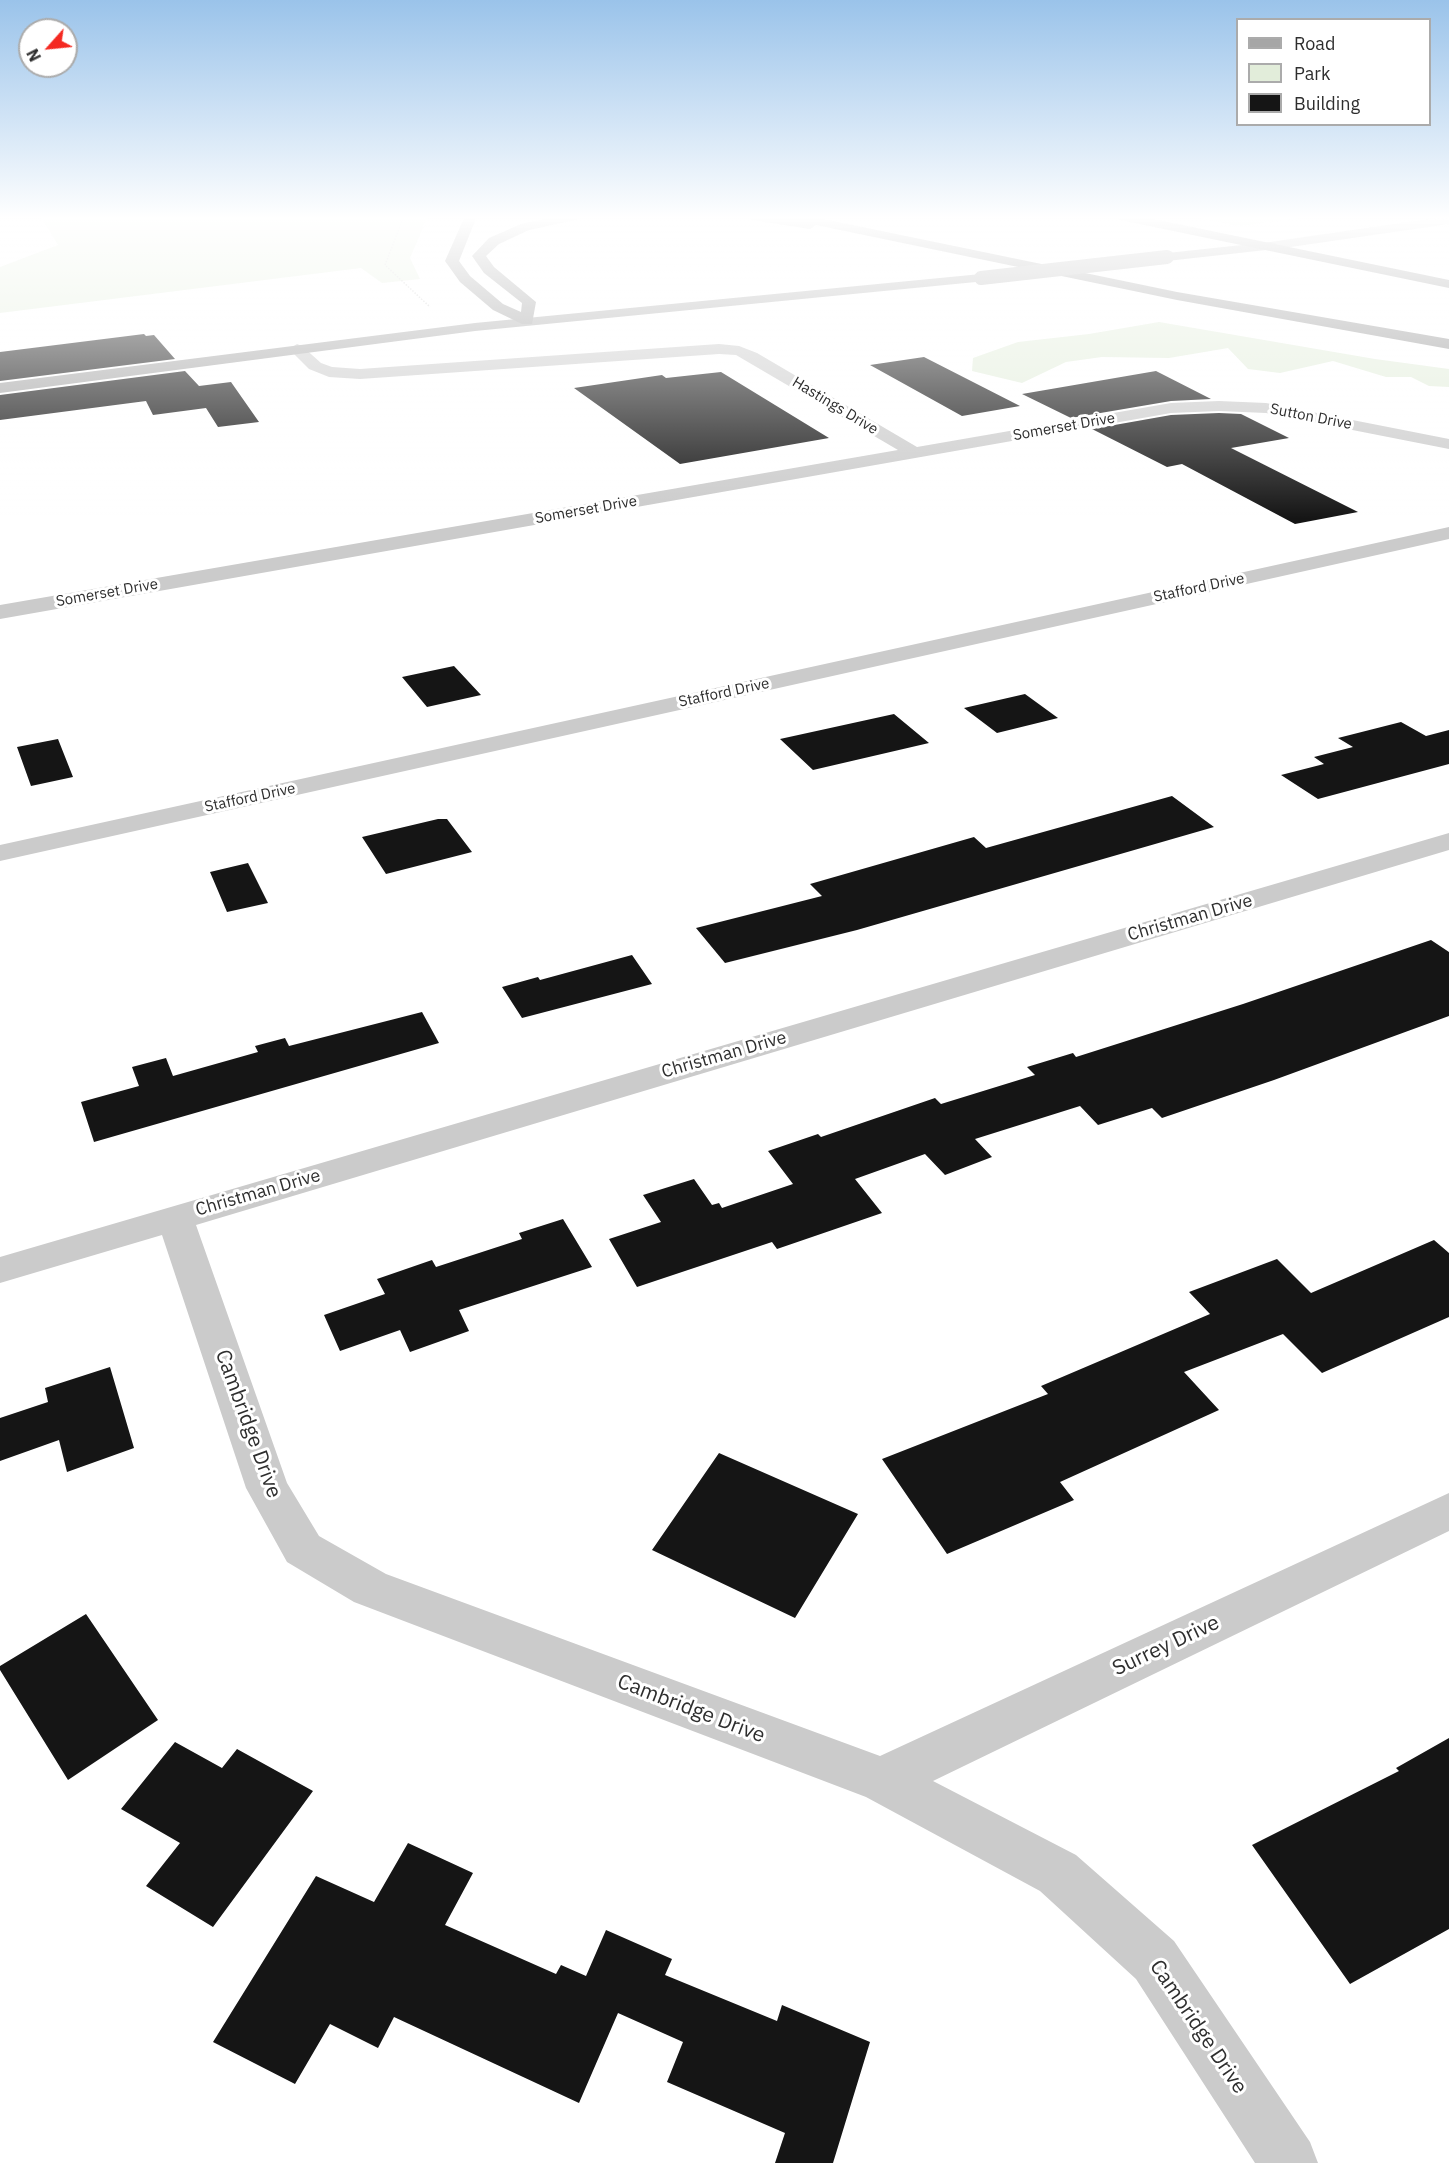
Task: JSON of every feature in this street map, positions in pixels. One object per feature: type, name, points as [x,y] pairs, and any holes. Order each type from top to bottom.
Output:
[{"type":"highway","points":[[518,317],[527,321],[527,317]]},
{"type":"highway","points":[[1296,317],[1449,344]]},
{"type":"main road","points":[[0,388],[297,349],[570,317]]},
{"type":"street","name":"Hastings Drive","points":[[297,349],[315,366],[329,372],[360,374],[719,349],[738,351],[751,356],[915,453]]},
{"type":"street","name":"Sutton Drive","points":[[1171,408],[1219,406],[1266,408],[1449,444]]},
{"type":"street","name":"Somerset Drive","points":[[0,612],[1171,408]]},
{"type":"street","name":"Stafford Drive","points":[[0,853],[1449,533]]},
{"type":"street","name":"Christman Drive","points":[[0,1270],[1449,841]]},
{"type":"street","name":"Cambridge Drive","points":[[175,1218],[267,1488],[303,1549],[370,1588],[882,1780],[1058,1873],[1155,1960],[1289,2163]]},
{"type":"street","name":"Surrey Drive","points":[[882,1780],[1449,1511]]},
{"type":"green space","points":[[1159,322],[1375,359],[1449,369],[1449,387],[1429,386],[1411,377],[1386,377],[1333,361],[1280,373],[1248,369],[1228,348],[1169,358],[1102,357],[1066,362],[1022,383],[972,371],[973,358],[1018,342],[1089,334]]},
{"type":"building","points":[[144,334],[154,335],[175,359],[0,381],[0,352]]},
{"type":"building","points":[[924,357],[1020,406],[962,416],[870,365]]},
{"type":"building","points":[[185,371],[199,386],[231,382],[259,422],[218,427],[206,408],[153,415],[146,401],[0,420],[0,395]]},
{"type":"building","points":[[1156,371],[1211,399],[1171,401],[1071,418],[1022,394]]},
{"type":"building","points":[[721,372],[829,438],[680,464],[574,388],[662,375],[666,378]]},
{"type":"building","points":[[1241,414],[1289,438],[1231,448],[1358,512],[1295,524],[1182,464],[1167,467],[1092,429],[1171,415]]},
{"type":"building","points":[[454,666],[481,695],[427,707],[402,677]]},
{"type":"building","points":[[1025,694],[1058,718],[997,733],[964,708]]},
{"type":"building","points":[[894,714],[929,743],[813,770],[780,739]]},
{"type":"building","points":[[1401,722],[1426,736],[1449,730],[1449,764],[1318,799],[1281,775],[1324,764],[1314,757],[1353,747],[1338,738]]},
{"type":"building","points":[[58,739],[73,777],[31,786],[17,747]]},
{"type":"building","points":[[1172,796],[1214,827],[857,930],[725,963],[696,928],[822,896],[810,884],[974,837],[986,848]]},
{"type":"building","points":[[438,819],[447,819],[472,852],[386,874],[362,837]]},
{"type":"building","points":[[248,863],[268,903],[227,912],[210,872]]},
{"type":"building","points":[[1431,940],[1449,952],[1449,1016],[1274,1080],[1162,1118],[1152,1108],[1098,1125],[1080,1106],[975,1139],[992,1157],[945,1175],[925,1154],[855,1179],[882,1213],[777,1249],[772,1242],[637,1287],[609,1239],[661,1222],[643,1195],[694,1179],[712,1205],[719,1203],[722,1208],[793,1184],[768,1151],[818,1134],[821,1137],[935,1098],[941,1104],[1035,1075],[1027,1067],[1073,1053],[1076,1057],[1243,1004]]},
{"type":"building","points":[[632,955],[652,984],[522,1018],[502,987],[538,977],[540,980]]},
{"type":"building","points":[[422,1012],[439,1043],[94,1142],[81,1102],[139,1086],[132,1067],[166,1058],[173,1076],[258,1052],[255,1046],[285,1038],[289,1046]]},
{"type":"building","points":[[563,1219],[592,1267],[459,1310],[469,1331],[410,1352],[400,1330],[340,1351],[324,1315],[385,1294],[377,1279],[432,1260],[436,1267],[522,1239],[519,1233]]},
{"type":"building","points":[[1434,1240],[1449,1253],[1449,1317],[1322,1373],[1283,1334],[1184,1372],[1219,1410],[1060,1482],[1074,1500],[947,1554],[882,1459],[1048,1394],[1041,1386],[1210,1314],[1189,1292],[1277,1259],[1311,1293]]},
{"type":"building","points":[[110,1367],[134,1448],[67,1472],[59,1440],[0,1461],[0,1418],[48,1402],[45,1388]]},
{"type":"building","points":[[719,1453],[858,1514],[795,1618],[652,1550]]},
{"type":"building","points":[[86,1614],[158,1720],[68,1780],[0,1670],[0,1666]]},
{"type":"building","points":[[1449,1738],[1449,1929],[1350,1984],[1252,1845],[1399,1771],[1396,1768]]},
{"type":"building","points":[[175,1742],[222,1768],[237,1749],[313,1791],[213,1927],[146,1886],[180,1843],[121,1809]]},
{"type":"building","points":[[408,1843],[473,1873],[445,1925],[556,1974],[561,1965],[586,1976],[606,1930],[672,1959],[665,1975],[777,2021],[782,2005],[870,2042],[833,2163],[775,2163],[785,2133],[667,2082],[683,2042],[618,2013],[579,2103],[394,2017],[378,2048],[330,2024],[295,2084],[213,2042],[316,1876],[374,1902]]}]
